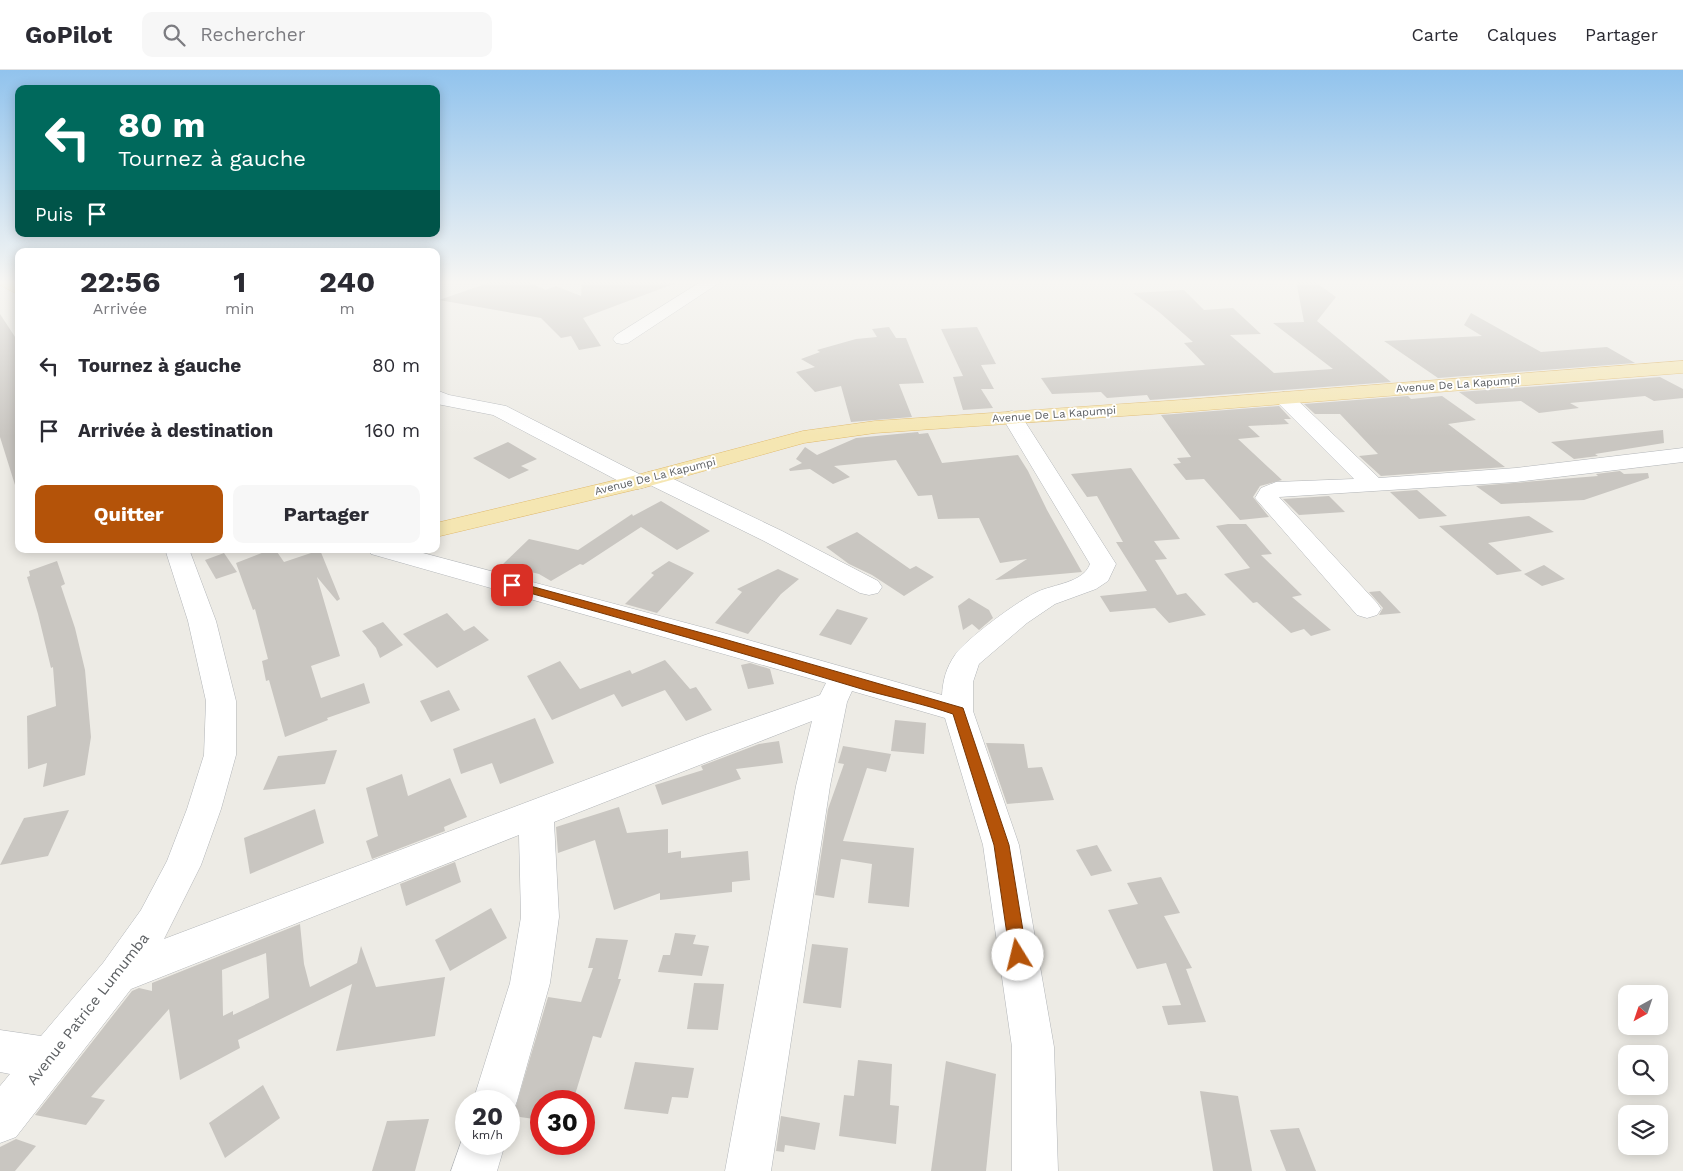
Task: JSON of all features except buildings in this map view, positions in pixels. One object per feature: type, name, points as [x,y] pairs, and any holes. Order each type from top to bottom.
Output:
[{"type":"main road","name":"Avenue De La Kapumpi","points":[[440,529],[646,480],[803,437],[875,427],[1683,367]]},
{"type":"street","points":[[622,339],[633,332]]},
{"type":"street","points":[[440,398],[499,410],[646,480],[773,536],[869,587]]},
{"type":"street","points":[[1284,398],[1373,485]]},
{"type":"street","points":[[1012,417],[1103,564],[1099,575],[1087,583],[1046,598],[1017,617],[969,657],[957,680],[958,711],[1001,845],[1033,1047],[1035,1171]]},
{"type":"street","points":[[1367,609],[1267,498],[1269,492],[1276,489],[1373,485],[1516,475],[1683,456]]},
{"type":"street","name":"Avenue Patrice Lumumba","points":[[0,1121],[117,976],[154,922],[183,865],[204,809],[220,755],[220,701],[202,621],[178,553]]},
{"type":"street","points":[[395,553],[720,642],[837,690],[886,692],[924,700],[958,711]]},
{"type":"street","points":[[117,976],[716,744],[837,690]]},
{"type":"street","points":[[748,1171],[813,786],[837,690]]},
{"type":"street","points":[[498,1090],[530,983],[540,917],[536,814]]},
{"type":"street","points":[[0,1051],[50,1059]]},
{"type":"street","points":[[474,1171],[479,1155]]},
{"type":"route","points":[[512,585],[720,642],[886,692],[924,700],[958,711],[1001,845],[1018,955]]}]
